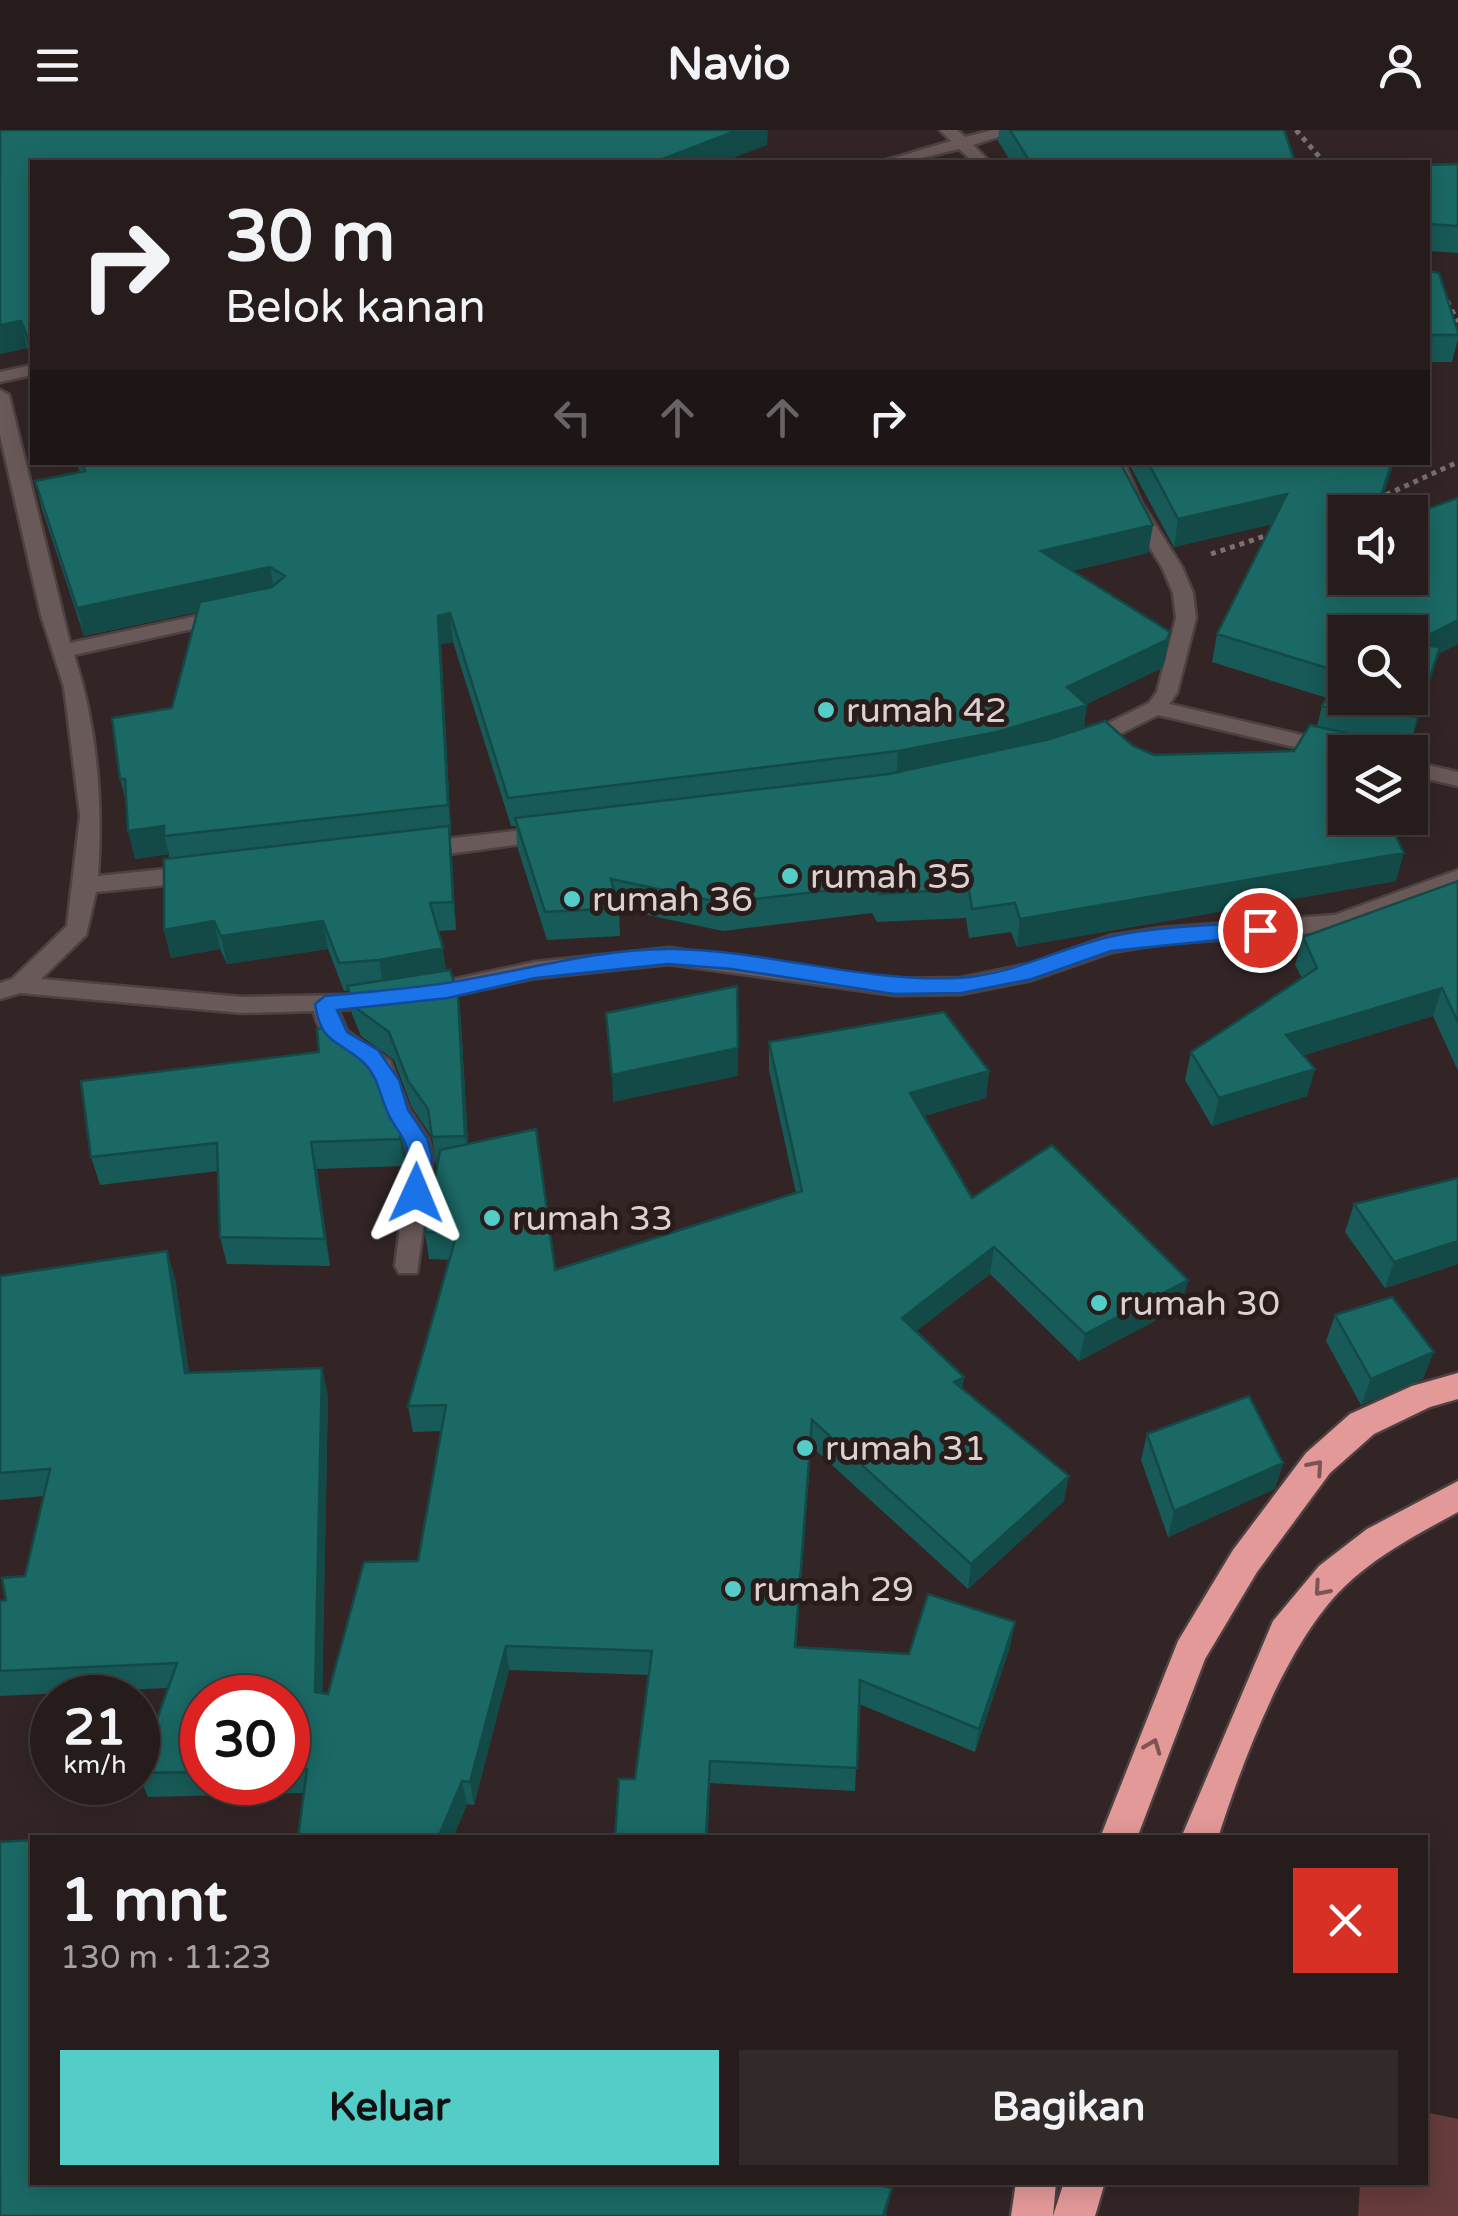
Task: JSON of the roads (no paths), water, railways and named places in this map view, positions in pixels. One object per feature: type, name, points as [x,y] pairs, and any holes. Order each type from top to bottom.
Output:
[{"type":"highway","points":[[1119,1835],[1190,1652],[1246,1561],[1318,1462],[1362,1424],[1423,1396],[1458,1386]]},
{"type":"highway","points":[[1201,1835],[1210,1804],[1285,1632],[1331,1577],[1366,1549],[1458,1494]]},
{"type":"highway","points":[[1032,2216],[1036,2185]]},
{"type":"highway","points":[[1074,2216],[1085,2185]]},
{"type":"street","points":[[948,130],[980,160]]},
{"type":"street","points":[[897,160],[1012,130]]},
{"type":"street","points":[[0,378],[30,370]]},
{"type":"street","points":[[0,395],[74,687],[91,816],[78,929],[10,988]]},
{"type":"street","points":[[1062,752],[1156,708],[1167,694],[1186,618],[1183,593],[1172,567],[1131,502],[1115,465]]},
{"type":"street","points":[[63,651],[237,614]]},
{"type":"street","points":[[1156,708],[1328,748]]},
{"type":"street","points":[[1428,772],[1458,779]]},
{"type":"street","points":[[402,852],[579,830]]},
{"type":"street","points":[[86,885],[225,871]]},
{"type":"street","points":[[10,988],[242,1005],[325,1004],[448,990],[535,970],[668,956],[894,986],[961,986],[1032,972],[1109,944],[1337,922],[1458,878]]},
{"type":"street","points":[[325,1004],[328,1022],[339,1038],[381,1067],[398,1112],[416,1138],[420,1157],[408,1266]]},
{"type":"place","name":"rumah 42","points":[[826,710]]},
{"type":"place","name":"rumah 35","points":[[790,876]]},
{"type":"place","name":"rumah 36","points":[[572,899]]},
{"type":"place","name":"rumah 33","points":[[492,1218]]},
{"type":"place","name":"rumah 30","points":[[1099,1303]]},
{"type":"place","name":"rumah 31","points":[[805,1448]]},
{"type":"place","name":"rumah 29","points":[[733,1589]]}]
